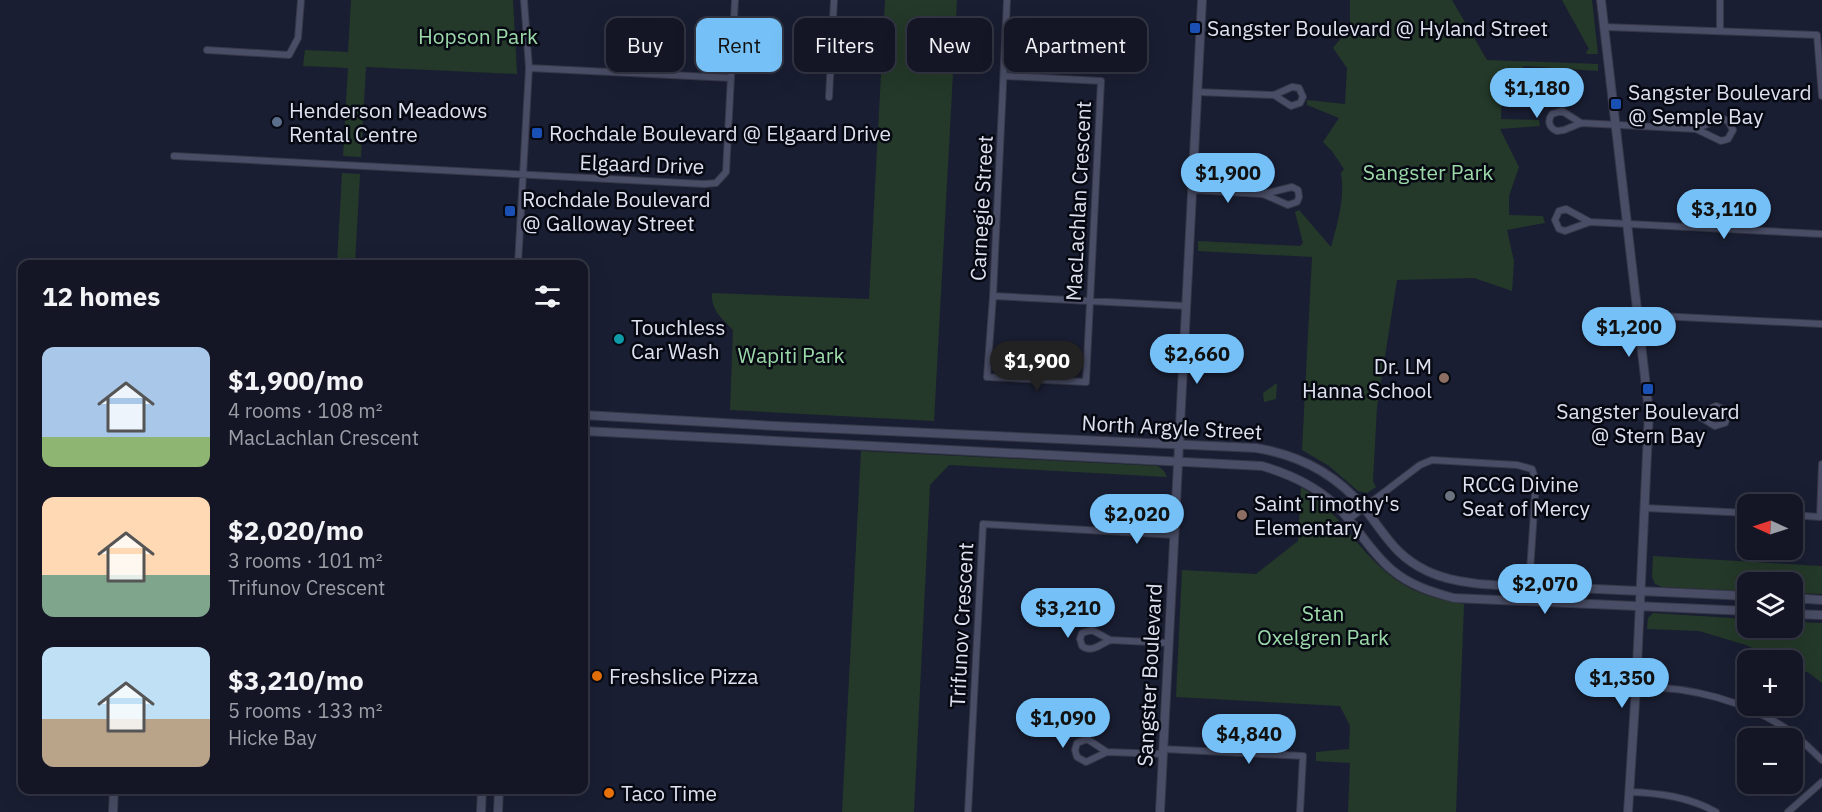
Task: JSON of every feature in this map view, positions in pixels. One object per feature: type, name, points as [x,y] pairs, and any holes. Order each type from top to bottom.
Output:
[{"type":"street","points":[[207,50],[289,55],[298,38],[301,0]]},
{"type":"street","points":[[518,260],[529,68],[524,0]]},
{"type":"street","name":"Elgaard Drive","points":[[174,156],[523,176],[716,183],[726,172],[735,0]]},
{"type":"street","points":[[829,97],[834,0]]},
{"type":"street","name":"Carnegie Street","points":[[1007,0],[993,296],[1089,299],[1187,306]]},
{"type":"street","name":"Sangster Boulevard","points":[[1161,812],[1202,0]]},
{"type":"street","points":[[1601,0],[1648,412],[1628,812]]},
{"type":"street","points":[[1720,0],[1720,31]]},
{"type":"street","points":[[1605,27],[1817,35],[1822,96]]},
{"type":"street","points":[[529,68],[731,78]]},
{"type":"street","name":"MacLachlan Crescent","points":[[993,296],[987,377],[1086,382],[1101,81],[1004,76]]},
{"type":"street","points":[[1197,92],[1274,95]]},
{"type":"street","points":[[1581,123],[1562,111],[1552,114],[1549,120],[1551,127],[1557,131],[1581,123],[1696,129],[1721,141],[1728,139],[1733,130],[1728,121],[1721,118],[1696,129]]},
{"type":"street","points":[[1193,190],[1263,194],[1292,187],[1298,190],[1299,196],[1294,204],[1288,205],[1263,194]]},
{"type":"street","points":[[1590,222],[1566,209],[1557,213],[1555,220],[1559,229],[1565,231],[1590,222],[1627,222],[1822,234]]},
{"type":"street","points":[[1638,315],[1822,324]]},
{"type":"street","points":[[1648,412],[1696,415],[1715,426],[1725,423],[1727,417],[1725,410],[1720,406],[1712,407],[1696,415]]},
{"type":"street","name":"North Argyle Street","points":[[588,415],[1256,448],[1294,457],[1310,463],[1325,473],[1340,484],[1364,508],[1401,555],[1447,579],[1529,586],[1737,595]]},
{"type":"street","name":"North Argyle Street","points":[[588,431],[1262,466],[1302,480],[1319,491],[1349,519],[1376,555],[1393,571],[1419,587],[1454,598],[1737,610]]},
{"type":"street","points":[[1349,519],[1420,465],[1432,460],[1517,465],[1532,469],[1536,481],[1528,601]]},
{"type":"street","points":[[1803,516],[1820,517],[1822,464]]},
{"type":"street","points":[[1645,508],[1737,512]]},
{"type":"street","name":"Trifunov Crescent","points":[[968,812],[983,524],[1175,535]]},
{"type":"street","points":[[1803,599],[1822,600]]},
{"type":"street","points":[[1803,614],[1822,615]]},
{"type":"street","points":[[1110,640],[1088,650],[1082,646],[1080,639],[1082,633],[1088,630],[1095,631],[1110,640],[1169,644]]},
{"type":"street","points":[[1636,687],[1662,687],[1705,694],[1755,711],[1791,733],[1822,760]]},
{"type":"street","points":[[1107,752],[1087,739],[1077,743],[1075,750],[1077,757],[1086,762],[1107,752],[1163,751],[1303,756],[1300,812]]},
{"type":"street","points":[[1788,812],[1822,782]]},
{"type":"street","points":[[1629,792],[1658,793],[1682,798],[1716,812]]},
{"type":"street","points":[[113,812],[114,794]]},
{"type":"street","points":[[481,812],[482,794]]},
{"type":"street","points":[[498,812],[499,794]]},
{"type":"green space","name":"Hopson Park","points":[[351,0],[513,0],[517,74],[366,67],[361,157],[343,156],[348,68],[303,66],[305,50],[348,52]]},
{"type":"green space","name":"Wapiti Park","points":[[885,0],[957,0],[956,18],[907,18],[907,72],[953,72],[934,421],[730,410],[733,330],[715,309],[712,293],[869,299],[881,72],[895,72],[895,18],[884,18]]},
{"type":"green space","name":"Sangster Park","points":[[1350,0],[1452,0],[1487,60],[1598,64],[1598,71],[1524,66],[1502,97],[1501,119],[1539,120],[1540,126],[1500,129],[1519,167],[1509,196],[1509,215],[1543,216],[1545,223],[1507,230],[1514,261],[1512,291],[1474,278],[1397,280],[1377,407],[1373,481],[1376,487],[1367,493],[1358,491],[1329,466],[1302,450],[1312,257],[1198,251],[1198,241],[1300,246],[1303,243],[1295,212],[1299,210],[1331,247],[1340,210],[1341,173],[1344,169],[1323,142],[1339,118],[1307,105],[1307,100],[1345,104],[1347,68],[1333,48],[1350,27]]},
{"type":"green space","points":[[1562,0],[1592,0],[1598,54],[1587,54],[1589,49]]},
{"type":"green space","points":[[342,173],[360,174],[355,260],[337,260]]},
{"type":"green space","points":[[1277,383],[1276,399],[1264,402],[1263,393]]},
{"type":"green space","points":[[861,451],[1158,466],[1167,477],[949,465],[930,485],[914,812],[842,812]]},
{"type":"green space","name":"Stan Oxelgren Park","points":[[1301,487],[1321,502],[1375,562],[1399,582],[1427,595],[1464,604],[1456,812],[1348,812],[1350,763],[1316,761],[1316,752],[1349,749],[1350,726],[1340,706],[1176,697],[1182,570],[1256,574],[1298,541]]},
{"type":"green space","points":[[1653,556],[1822,566],[1822,594],[1803,593],[1803,572],[1737,572],[1737,591],[1662,587],[1655,584],[1652,577]]},
{"type":"green space","points":[[1653,613],[1737,618],[1737,638],[1803,638],[1803,622],[1822,623],[1822,683],[1803,670],[1803,650],[1757,650],[1699,631],[1647,629],[1648,618]]},
{"type":"place","name":"Sangster Boulevard @ Hyland Street","points":[[1195,28]]},
{"type":"place","name":"Sangster Boulevard @ Semple Bay","points":[[1616,104]]},
{"type":"place","name":"Henderson Meadows Rental Centre","points":[[277,122]]},
{"type":"place","name":"Rochdale Boulevard @ Elgaard Drive","points":[[537,133]]},
{"type":"place","name":"Rochdale Boulevard @ Galloway Street","points":[[510,211]]},
{"type":"place","name":"Touchless Car Wash","points":[[619,339]]},
{"type":"place","name":"Dr. LM Hanna School","points":[[1444,378]]},
{"type":"place","name":"Sangster Boulevard @ Stern Bay","points":[[1648,389]]},
{"type":"place","name":"RCCG Divine Seat of Mercy","points":[[1450,496]]},
{"type":"place","name":"Saint Timothy's Elementary","points":[[1242,515]]},
{"type":"place","name":"Freshslice Pizza","points":[[597,676]]},
{"type":"place","name":"Taco Time","points":[[609,793]]}]
